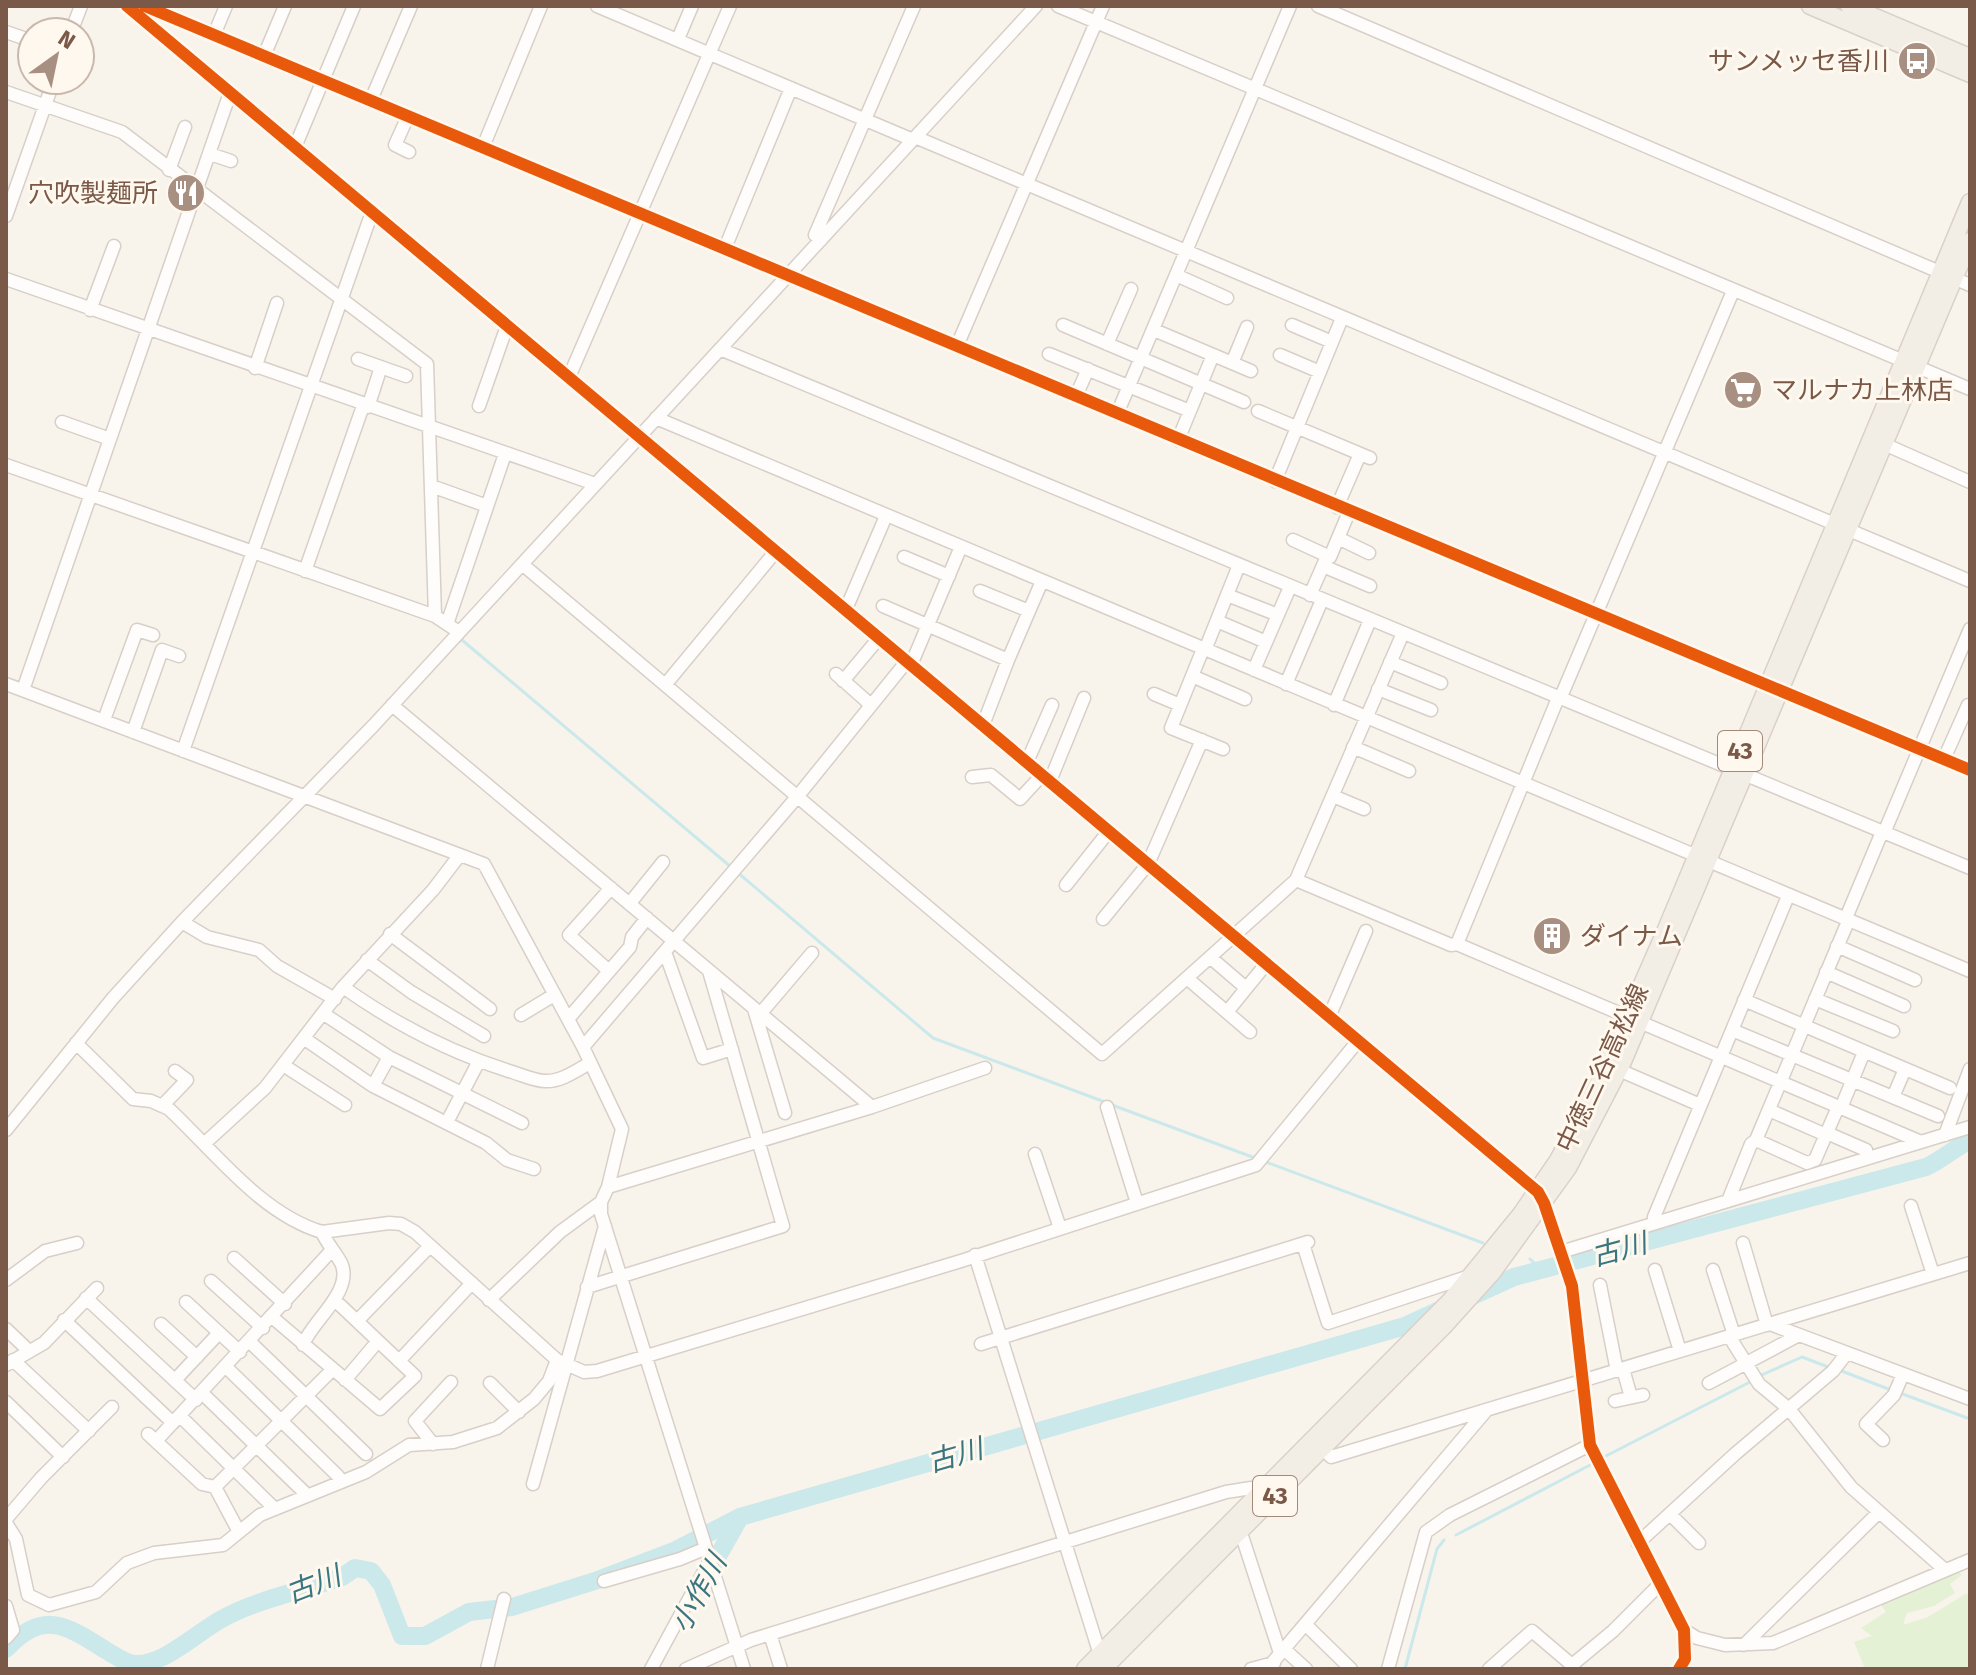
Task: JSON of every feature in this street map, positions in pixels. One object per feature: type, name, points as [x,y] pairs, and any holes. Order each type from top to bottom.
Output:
[{"type":"main road","points":[[1810,6],[1970,74]]},
{"type":"main road","points":[[1849,6],[1970,57]]},
{"type":"main road","name":"中徳三谷高松線","points":[[1955,278],[1970,202]]},
{"type":"main road","name":"中徳三谷高松線","points":[[1102,1664],[1318,1443],[1541,1198],[1634,1019],[1910,364],[1955,278],[1970,241]]},
{"type":"main road","name":"中徳三谷高松線","points":[[1842,525],[1884,444],[1910,364]]},
{"type":"main road","name":"中徳三谷高松線","points":[[1318,1443],[1446,1324],[1492,1273],[1584,1139],[1619,1070],[1634,1019]]},
{"type":"main road","name":"中徳三谷高松線","points":[[1085,1669],[1102,1664],[1238,1533],[1266,1496]]},
{"type":"street","points":[[127,6],[1541,1198],[1572,1286],[1590,1445],[1684,1630],[1685,1659],[1679,1669]]},
{"type":"street","points":[[145,6],[1970,770]]},
{"type":"street","points":[[214,35],[226,6]]},
{"type":"street","points":[[264,56],[285,6]]},
{"type":"street","points":[[295,147],[354,6]]},
{"type":"street","points":[[371,100],[411,6]]},
{"type":"street","points":[[483,147],[541,6]]},
{"type":"street","points":[[597,6],[1970,581]]},
{"type":"street","points":[[678,39],[692,6]]},
{"type":"street","points":[[569,377],[730,6]]},
{"type":"street","points":[[821,240],[815,235],[914,6]]},
{"type":"street","points":[[6,1130],[76,1043],[182,922],[392,705],[1036,6]]},
{"type":"street","points":[[1058,6],[1970,389]]},
{"type":"street","points":[[957,346],[1103,6]]},
{"type":"street","points":[[1117,414],[1290,6]]},
{"type":"street","points":[[1318,6],[1955,278]]},
{"type":"street","points":[[725,248],[791,88]]},
{"type":"street","points":[[6,92],[122,132],[427,364],[435,616]]},
{"type":"street","points":[[23,690],[230,93]]},
{"type":"street","points":[[6,216],[48,96]]},
{"type":"street","points":[[408,116],[395,145],[409,152]]},
{"type":"street","points":[[169,170],[185,127]]},
{"type":"street","points":[[210,154],[231,161]]},
{"type":"street","points":[[183,751],[372,212]]},
{"type":"street","points":[[90,310],[114,246]]},
{"type":"street","points":[[1176,275],[1227,298]]},
{"type":"street","points":[[6,279],[428,429],[595,484]]},
{"type":"street","points":[[1107,344],[1131,289]]},
{"type":"street","points":[[1457,944],[1522,783],[1733,291]]},
{"type":"street","points":[[255,368],[277,303]]},
{"type":"street","points":[[1275,481],[1342,318]]},
{"type":"street","points":[[1063,325],[1244,402]]},
{"type":"street","points":[[1292,325],[1332,342]]},
{"type":"street","points":[[479,406],[507,326]]},
{"type":"street","points":[[1232,363],[1247,327]]},
{"type":"street","points":[[1154,330],[1251,371]]},
{"type":"street","points":[[720,349],[1970,868]]},
{"type":"street","points":[[1049,354],[1190,411]]},
{"type":"street","points":[[1178,440],[1213,355]]},
{"type":"street","points":[[1280,355],[1320,372]]},
{"type":"street","points":[[358,359],[406,376]]},
{"type":"street","points":[[305,571],[381,367]]},
{"type":"street","points":[[1076,396],[1088,369]]},
{"type":"street","points":[[1258,411],[1365,456],[1343,509],[1338,538],[1325,561],[1286,684]]},
{"type":"street","points":[[656,418],[960,549],[1970,971]]},
{"type":"street","points":[[62,422],[110,439]]},
{"type":"street","points":[[1884,444],[1970,482]]},
{"type":"street","points":[[447,624],[505,454]]},
{"type":"street","points":[[6,465],[435,616],[459,632]]},
{"type":"street","points":[[437,488],[487,506]]},
{"type":"street","points":[[846,609],[886,516]]},
{"type":"street","points":[[1338,538],[1369,553]]},
{"type":"street","points":[[1293,540],[1370,586]]},
{"type":"street","points":[[583,1047],[909,663],[960,549]]},
{"type":"street","points":[[665,685],[776,551]]},
{"type":"street","points":[[904,557],[949,576]]},
{"type":"street","points":[[522,564],[1102,1054],[1296,880],[1403,633]]},
{"type":"street","points":[[1223,749],[1171,728],[1239,565]]},
{"type":"street","points":[[983,725],[1042,581]]},
{"type":"street","points":[[1254,670],[1290,587]]},
{"type":"street","points":[[980,591],[1029,611]]},
{"type":"street","points":[[1227,595],[1278,615]]},
{"type":"street","points":[[883,606],[1008,660]]},
{"type":"street","points":[[1334,705],[1370,620]]},
{"type":"street","points":[[1217,621],[1266,642]]},
{"type":"street","points":[[1728,1201],[1970,629]]},
{"type":"street","points":[[104,720],[137,630],[153,635]]},
{"type":"street","points":[[871,705],[839,678],[879,638]]},
{"type":"street","points":[[133,732],[162,650],[179,656]]},
{"type":"street","points":[[1390,662],[1441,683]]},
{"type":"street","points":[[1192,676],[1245,699]]},
{"type":"street","points":[[6,684],[484,864],[583,1047],[622,1129],[608,1187],[601,1202],[560,1232],[489,1300]]},
{"type":"street","points":[[1378,689],[1431,710]]},
{"type":"street","points":[[1154,694],[1180,705]]},
{"type":"street","points":[[972,777],[991,775],[1020,799],[1046,778],[1084,698]]},
{"type":"street","points":[[392,705],[630,903],[647,918],[669,946],[709,971],[872,1107]]},
{"type":"street","points":[[1027,762],[1052,705]]},
{"type":"street","points":[[1944,759],[1968,705]]},
{"type":"street","points":[[1103,919],[1148,864],[1202,740]]},
{"type":"street","points":[[1353,747],[1409,771]]},
{"type":"street","points":[[1333,796],[1364,809]]},
{"type":"street","points":[[1066,885],[1082,873],[1109,831]]},
{"type":"street","points":[[205,1143],[265,1088],[343,987],[433,890],[455,855]]},
{"type":"street","points":[[630,903],[663,862]]},
{"type":"street","points":[[1296,880],[1451,945],[1457,944],[1921,1142]]},
{"type":"street","points":[[609,971],[569,935],[611,888]]},
{"type":"street","points":[[1654,1217],[1788,896]]},
{"type":"street","points":[[568,1019],[630,947],[632,937],[647,918]]},
{"type":"street","points":[[182,922],[207,937],[259,950],[277,966],[335,999]]},
{"type":"street","points":[[1329,1017],[1366,931]]},
{"type":"street","points":[[390,934],[490,1009]]},
{"type":"street","points":[[669,946],[703,1058],[732,1049]]},
{"type":"street","points":[[1837,946],[1915,980]]},
{"type":"street","points":[[757,1012],[812,953]]},
{"type":"street","points":[[1211,958],[1246,988]]},
{"type":"street","points":[[367,960],[484,1036]]},
{"type":"street","points":[[1227,1012],[1266,964]]},
{"type":"street","points":[[1878,995],[1889,968]]},
{"type":"street","points":[[587,1287],[783,1226],[709,971]]},
{"type":"street","points":[[1826,972],[1904,1006]]},
{"type":"street","points":[[1188,979],[1250,1032]]},
{"type":"street","points":[[343,987],[383,1016],[479,1061],[545,1081],[561,1079],[590,1063]]},
{"type":"street","points":[[447,1013],[461,990]]},
{"type":"street","points":[[521,1015],[554,995]]},
{"type":"street","points":[[1815,999],[1893,1031]]},
{"type":"street","points":[[1744,1000],[1950,1088]]},
{"type":"street","points":[[757,1012],[785,1113]]},
{"type":"street","points":[[324,1014],[389,1057],[522,1123]]},
{"type":"street","points":[[1732,1030],[1938,1116]]},
{"type":"street","points":[[305,1039],[373,1086],[486,1143],[507,1160],[534,1169]]},
{"type":"street","points":[[322,1232],[401,1224],[561,1362],[584,1372],[597,1371],[969,1258],[1260,1159],[1358,1041]]},
{"type":"street","points":[[76,1043],[133,1099],[162,1106],[267,1202],[322,1232],[341,1263],[341,1286],[308,1331],[303,1345]]},
{"type":"street","points":[[1756,1140],[1807,1163],[1815,1160],[1864,1052]]},
{"type":"street","points":[[373,1086],[389,1057]]},
{"type":"street","points":[[447,1122],[479,1061]]},
{"type":"street","points":[[283,1065],[345,1105]]},
{"type":"street","points":[[608,1187],[872,1107],[985,1068]]},
{"type":"street","points":[[1893,1097],[1905,1069]]},
{"type":"street","points":[[1945,1135],[1945,1125],[1970,1069]]},
{"type":"street","points":[[1619,1070],[1700,1105]]},
{"type":"street","points":[[162,1106],[187,1080],[175,1071]]},
{"type":"street","points":[[1107,1107],[1137,1203]]},
{"type":"street","points":[[1769,1110],[1866,1150]]},
{"type":"street","points":[[1562,1254],[1970,1127]]},
{"type":"street","points":[[1035,1154],[1060,1228]]},
{"type":"street","points":[[601,1202],[605,1226],[644,1357],[744,1669]]},
{"type":"street","points":[[1911,1206],[1933,1274]]},
{"type":"street","points":[[533,1484],[561,1362],[605,1226]]},
{"type":"street","points":[[6,1280],[45,1251],[77,1243]]},
{"type":"street","points":[[981,1344],[1305,1243],[1328,1323],[1471,1277]]},
{"type":"street","points":[[1743,1243],[1769,1324]]},
{"type":"street","points":[[357,1321],[430,1246]]},
{"type":"street","points":[[239,1532],[215,1487],[202,1484],[152,1437],[176,1420],[199,1397],[332,1250]]},
{"type":"street","points":[[234,1258],[285,1304]]},
{"type":"street","points":[[969,1258],[1035,1448],[1102,1664]]},
{"type":"street","points":[[1318,1443],[1331,1457],[1970,1263]]},
{"type":"street","points":[[1655,1270],[1680,1351]]},
{"type":"street","points":[[1713,1270],[1732,1336],[1759,1384],[1789,1409],[1851,1487],[1877,1514],[1893,1523],[1945,1570]]},
{"type":"street","points":[[211,1281],[263,1328]]},
{"type":"street","points":[[399,1361],[472,1283]]},
{"type":"street","points":[[1600,1285],[1620,1370],[1637,1396],[1615,1401]]},
{"type":"street","points":[[89,1431],[10,1363],[44,1343],[97,1288]]},
{"type":"street","points":[[86,1298],[175,1380],[256,1446],[305,1493]]},
{"type":"street","points":[[186,1302],[240,1352]]},
{"type":"street","points":[[272,1317],[331,1371],[380,1409],[415,1376],[340,1305]]},
{"type":"street","points":[[64,1320],[272,1506]]},
{"type":"street","points":[[161,1324],[197,1357]]},
{"type":"street","points":[[1769,1324],[1970,1399]]},
{"type":"street","points":[[6,1329],[29,1351]]},
{"type":"street","points":[[175,1380],[219,1333]]},
{"type":"street","points":[[1709,1383],[1799,1335]]},
{"type":"street","points":[[345,1380],[378,1341]]},
{"type":"street","points":[[250,1342],[366,1454]]},
{"type":"street","points":[[1638,1543],[1833,1371],[1847,1353]]},
{"type":"street","points":[[6,1638],[13,1630],[6,1605],[28,1595],[49,1605],[96,1592],[127,1563],[154,1553],[223,1545],[260,1515],[366,1472],[409,1445],[473,1438],[497,1428],[519,1412],[549,1381],[561,1362]]},
{"type":"street","points":[[226,1367],[338,1476]]},
{"type":"street","points":[[215,1487],[331,1371]]},
{"type":"street","points":[[1883,1440],[1866,1424],[1894,1395],[1903,1374]]},
{"type":"street","points":[[433,1444],[415,1421],[451,1382]]},
{"type":"street","points":[[490,1383],[519,1412]]},
{"type":"street","points":[[6,1402],[63,1457]]},
{"type":"street","points":[[28,1595],[16,1539],[6,1521],[112,1407]]},
{"type":"street","points":[[1251,1669],[1276,1660],[1486,1411]]},
{"type":"street","points":[[1388,1669],[1426,1532],[1450,1515],[1590,1445]]},
{"type":"street","points":[[686,1669],[736,1645],[1226,1492],[1251,1488],[1266,1496]]},
{"type":"street","points":[[1670,1514],[1699,1543]]},
{"type":"street","points":[[1744,1645],[1877,1514]]},
{"type":"street","points":[[1238,1533],[1243,1539],[1276,1660]]},
{"type":"street","points":[[604,1581],[703,1547]]},
{"type":"street","points":[[1684,1630],[1708,1642],[1744,1645],[1787,1640],[1970,1560]]},
{"type":"street","points":[[651,1669],[711,1568]]},
{"type":"street","points":[[1489,1669],[1532,1631],[1572,1665],[1613,1631],[1660,1584]]},
{"type":"street","points":[[487,1669],[503,1606]]},
{"type":"street","points":[[1305,1624],[1351,1669]]},
{"type":"street","points":[[770,1634],[781,1669]]},
{"type":"street","points":[[1276,1660],[1306,1669]]},
{"type":"green space","points":[[1958,1571],[1962,1575],[1950,1584],[1955,1593],[1934,1606],[1907,1613],[1903,1625],[1928,1617],[1967,1593],[1970,1600],[1970,1669],[1865,1669],[1854,1642],[1872,1636],[1861,1628],[1886,1612],[1880,1603]]},
{"type":"waterway","points":[[462,640],[731,867]]},
{"type":"waterway","points":[[737,872],[933,1038],[1105,1102]]},
{"type":"waterway","points":[[1112,1105],[1255,1158]]},
{"type":"waterway","name":"古川","points":[[1468,1298],[1514,1277],[1926,1167],[1970,1141]]},
{"type":"waterway","points":[[1266,1162],[1483,1243]]},
{"type":"waterway","points":[[1530,1259],[1542,1270]]},
{"type":"waterway","name":"古川","points":[[6,1649],[32,1629],[55,1625],[79,1634],[127,1662],[145,1663],[167,1655],[234,1613],[342,1577],[355,1568],[371,1571],[382,1585],[402,1636],[425,1636],[469,1612],[512,1607],[598,1580],[674,1551],[740,1517],[1405,1326],[1444,1308]]},
{"type":"waterway","points":[[1757,1377],[1802,1357],[1831,1368]]},
{"type":"waterway","points":[[1839,1370],[1891,1390]]},
{"type":"waterway","points":[[1602,1458],[1752,1381]]},
{"type":"waterway","points":[[1900,1393],[1970,1419]]},
{"type":"waterway","points":[[1456,1535],[1592,1464]]},
{"type":"waterway","name":"小作川","points":[[704,1581],[740,1517]]},
{"type":"waterway","points":[[1405,1669],[1437,1549],[1444,1540]]},
{"type":"cycle path","points":[[127,6],[1538,1192],[1572,1286],[1590,1445],[1684,1630],[1685,1659],[1679,1669]]},
{"type":"cycle path","points":[[145,6],[1970,770]]},
{"type":"place","name":"サンメッセ香川","points":[[1917,61]]},
{"type":"place","name":"穴吹製麺所","points":[[186,193]]},
{"type":"place","name":"マルナカ上林店","points":[[1743,390]]},
{"type":"place","name":"ダイナム","points":[[1552,936]]}]
